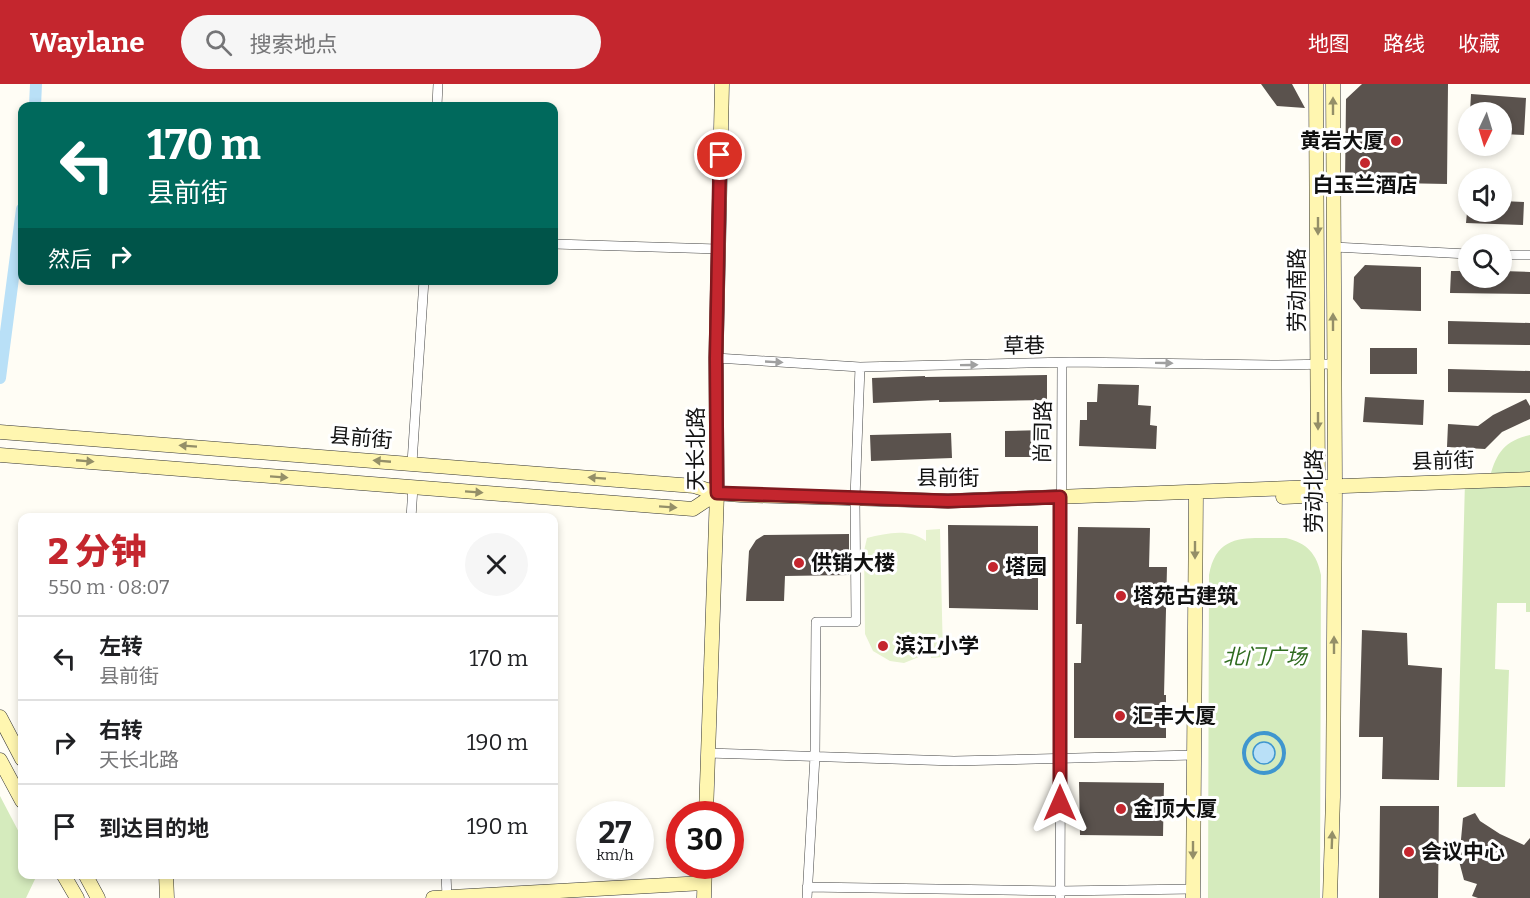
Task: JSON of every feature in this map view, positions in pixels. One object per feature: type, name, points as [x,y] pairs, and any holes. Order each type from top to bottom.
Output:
[{"type":"street","points":[[437,102],[438,84]]},
{"type":"street","name":"天长北路","points":[[706,801],[717,493],[716,358],[722,84]]},
{"type":"street","name":"劳动南路","points":[[1316,84],[1318,491]]},
{"type":"street","name":"劳动北路","points":[[1330,898],[1335,490],[1333,84]]},
{"type":"street","points":[[558,244],[718,249]]},
{"type":"street","points":[[1334,247],[1458,253]]},
{"type":"street","points":[[1512,255],[1530,255]]},
{"type":"street","points":[[412,463],[424,285]]},
{"type":"street","name":"草巷","points":[[716,358],[860,367],[1062,363],[1333,364]]},
{"type":"street","name":"尚司路","points":[[1059,895],[1062,363]]},
{"type":"street","points":[[807,898],[815,756],[816,622],[856,622],[855,498],[860,367]]},
{"type":"street","name":"县前街","points":[[0,432],[694,486],[717,493],[948,501],[1178,492],[1196,496],[1335,490],[1357,484],[1530,479]]},
{"type":"street","points":[[0,455],[693,509],[717,493]]},
{"type":"street","points":[[411,513],[413,487]]},
{"type":"street","points":[[807,887],[1059,895],[1193,893],[1196,496]]},
{"type":"street","points":[[0,717],[18,751]]},
{"type":"street","points":[[707,753],[954,761],[1194,755]]},
{"type":"street","points":[[0,760],[18,794]]},
{"type":"street","points":[[66,879],[76,898]]},
{"type":"street","points":[[88,879],[98,898]]},
{"type":"street","points":[[166,879],[167,898]]},
{"type":"street","points":[[446,879],[447,897]]},
{"type":"street","points":[[704,879],[704,898]]},
{"type":"street","points":[[433,898],[704,883]]},
{"type":"green space","points":[[1530,435],[1530,612],[1526,612],[1526,603],[1497,603],[1495,669],[1509,670],[1505,787],[1457,787],[1465,481],[1489,481],[1494,464],[1502,450],[1513,441]]},
{"type":"green space","points":[[940,529],[943,657],[931,658],[930,647],[919,657],[904,663],[890,661],[873,651],[865,634],[864,551],[867,538],[890,533],[905,533],[926,541],[926,530]]},
{"type":"green space","name":"北门广场","points":[[1248,538],[1286,538],[1305,546],[1314,555],[1321,575],[1320,898],[1208,898],[1209,575],[1219,550],[1227,544]]},
{"type":"green space","points":[[0,796],[18,830],[18,879],[35,879],[26,898],[0,898]]},
{"type":"water","points":[[1264,742],[1272,745],[1275,753],[1272,761],[1264,764],[1256,761],[1253,753],[1256,745]]},
{"type":"building","points":[[1261,84],[1292,84],[1305,108],[1277,106]]},
{"type":"building","name":"黄岩大厦","points":[[1362,84],[1448,84],[1447,184],[1345,182],[1346,99]]},
{"type":"building","points":[[1471,94],[1526,98],[1524,135],[1512,134],[1512,102],[1471,102]]},
{"type":"building","points":[[1512,201],[1524,202],[1523,225],[1466,223],[1512,222]]},
{"type":"building","points":[[1365,265],[1421,267],[1421,311],[1361,309],[1353,299],[1354,277]]},
{"type":"building","points":[[1451,271],[1458,271],[1458,288],[1512,288],[1512,271],[1530,272],[1530,294],[1450,293]]},
{"type":"building","points":[[1448,321],[1530,323],[1530,345],[1448,344]]},
{"type":"building","points":[[1370,348],[1417,348],[1417,374],[1370,374]]},
{"type":"building","points":[[1448,369],[1530,371],[1530,393],[1448,392]]},
{"type":"building","points":[[1047,375],[1047,400],[939,402],[939,400],[873,403],[872,378]]},
{"type":"building","points":[[1098,384],[1139,385],[1138,405],[1151,406],[1150,425],[1157,426],[1156,449],[1079,446],[1080,420],[1087,420],[1087,402],[1097,402]]},
{"type":"building","points":[[1365,397],[1424,400],[1423,425],[1363,422]]},
{"type":"building","points":[[1526,399],[1530,406],[1530,419],[1502,432],[1485,449],[1447,447],[1448,424],[1478,426],[1493,415]]},
{"type":"building","points":[[1045,430],[1045,457],[1005,457],[1005,431]]},
{"type":"building","points":[[951,433],[952,458],[871,461],[870,435]]},
{"type":"building","name":"塔园","points":[[948,525],[1038,526],[1038,610],[949,608]]},
{"type":"building","name":"塔苑古建筑","points":[[1078,527],[1150,528],[1149,567],[1167,567],[1164,695],[1166,695],[1166,738],[1074,738],[1074,663],[1081,663],[1082,624],[1076,624]]},
{"type":"building","name":"供销大楼","points":[[849,534],[849,575],[785,576],[784,601],[746,601],[749,551],[756,540],[764,535]]},
{"type":"building","points":[[1362,630],[1407,633],[1408,665],[1442,668],[1439,780],[1382,779],[1383,737],[1359,737]]},
{"type":"building","name":"金顶大厦","points":[[1079,782],[1164,783],[1163,836],[1080,835]]},
{"type":"building","name":"会议中心","points":[[1380,806],[1439,806],[1438,898],[1379,898]]},
{"type":"building","points":[[1475,813],[1480,821],[1500,834],[1524,845],[1530,838],[1530,898],[1472,896],[1477,884],[1464,880],[1459,861],[1463,818]]},
{"type":"waterway","points":[[35,102],[36,84]]},
{"type":"waterway","points":[[0,378],[18,240]]},
{"type":"waterway","points":[[1264,733],[1278,739],[1284,753],[1278,767],[1264,773],[1250,767],[1244,753],[1250,739],[1264,733]]},
{"type":"place","name":"黄岩大厦","points":[[1396,141]]},
{"type":"place","name":"白玉兰酒店","points":[[1365,163]]},
{"type":"place","name":"供销大楼","points":[[799,563]]},
{"type":"place","name":"塔园","points":[[993,567]]},
{"type":"place","name":"塔苑古建筑","points":[[1121,596]]},
{"type":"place","name":"滨江小学","points":[[883,646]]},
{"type":"place","name":"汇丰大厦","points":[[1120,716]]},
{"type":"place","name":"金顶大厦","points":[[1121,809]]},
{"type":"place","name":"会议中心","points":[[1409,852]]},
{"type":"route","points":[[720,155],[716,358],[717,493],[948,501],[1060,497],[1060,803]]}]
